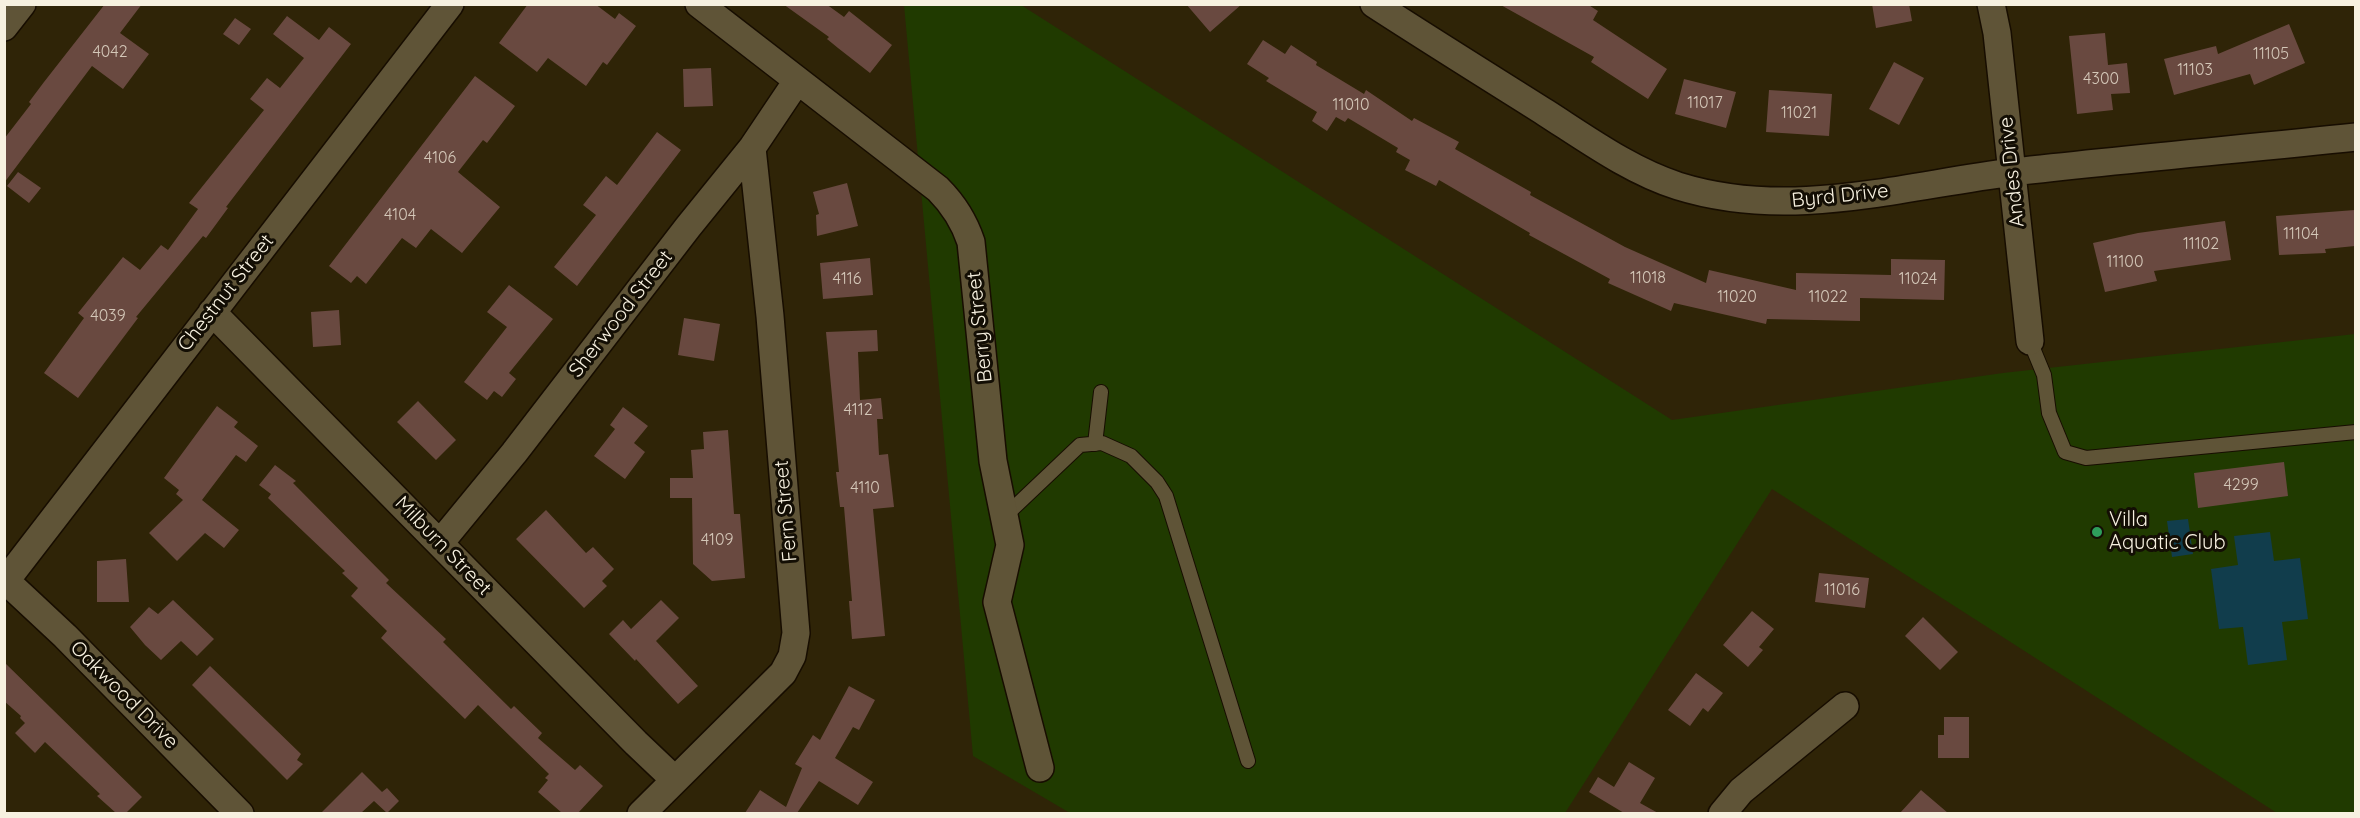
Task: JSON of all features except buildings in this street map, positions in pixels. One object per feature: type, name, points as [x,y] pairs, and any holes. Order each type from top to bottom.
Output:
[{"type":"street","points":[[4,27],[22,4]]},
{"type":"street","name":"Chestnut Street","points":[[5,581],[450,4]]},
{"type":"street","name":"Berry Street","points":[[699,4],[938,189],[952,203],[965,223],[971,242],[993,461],[1010,545],[997,602],[1040,768]]},
{"type":"street","name":"Byrd Drive","points":[[1374,4],[1594,144],[1644,172],[1708,195],[1737,200],[1800,201],[1859,196],[2013,172],[2355,137]]},
{"type":"street","name":"Andes Drive","points":[[1991,4],[1997,33],[2030,341]]},
{"type":"street","name":"Sherwood Street","points":[[440,543],[514,453],[688,227],[752,148],[797,81]]},
{"type":"street","name":"Fern Street","points":[[641,813],[783,673],[792,656],[796,633],[770,316],[752,148]]},
{"type":"street","name":"Milburn Street","points":[[212,312],[675,780]]},
{"type":"street","name":"Oakwood Drive","points":[[5,581],[65,636],[240,813]]},
{"type":"street","points":[[1722,813],[1741,791],[1845,706]]},
{"type":"lane","points":[[2030,341],[2044,375],[2049,413],[2065,452],[2086,458],[2355,432]]},
{"type":"lane","points":[[1095,444],[1101,392]]},
{"type":"lane","points":[[1005,517],[1080,445],[1102,443],[1131,456],[1157,482],[1166,496],[1248,761]]},
{"type":"green space","points":[[904,5],[1021,5],[1672,420],[2003,373],[2355,334],[2355,813],[2277,813],[1772,489],[1565,813],[1070,813],[973,756]]},
{"type":"water","points":[[2188,519],[2193,554],[2172,557],[2167,521]]},
{"type":"water","points":[[2270,532],[2274,561],[2300,558],[2308,619],[2282,622],[2287,660],[2248,665],[2243,627],[2219,629],[2211,569],[2238,565],[2234,536]]},
{"type":"place","name":"Villa Aquatic Club","points":[[2097,532]]}]
